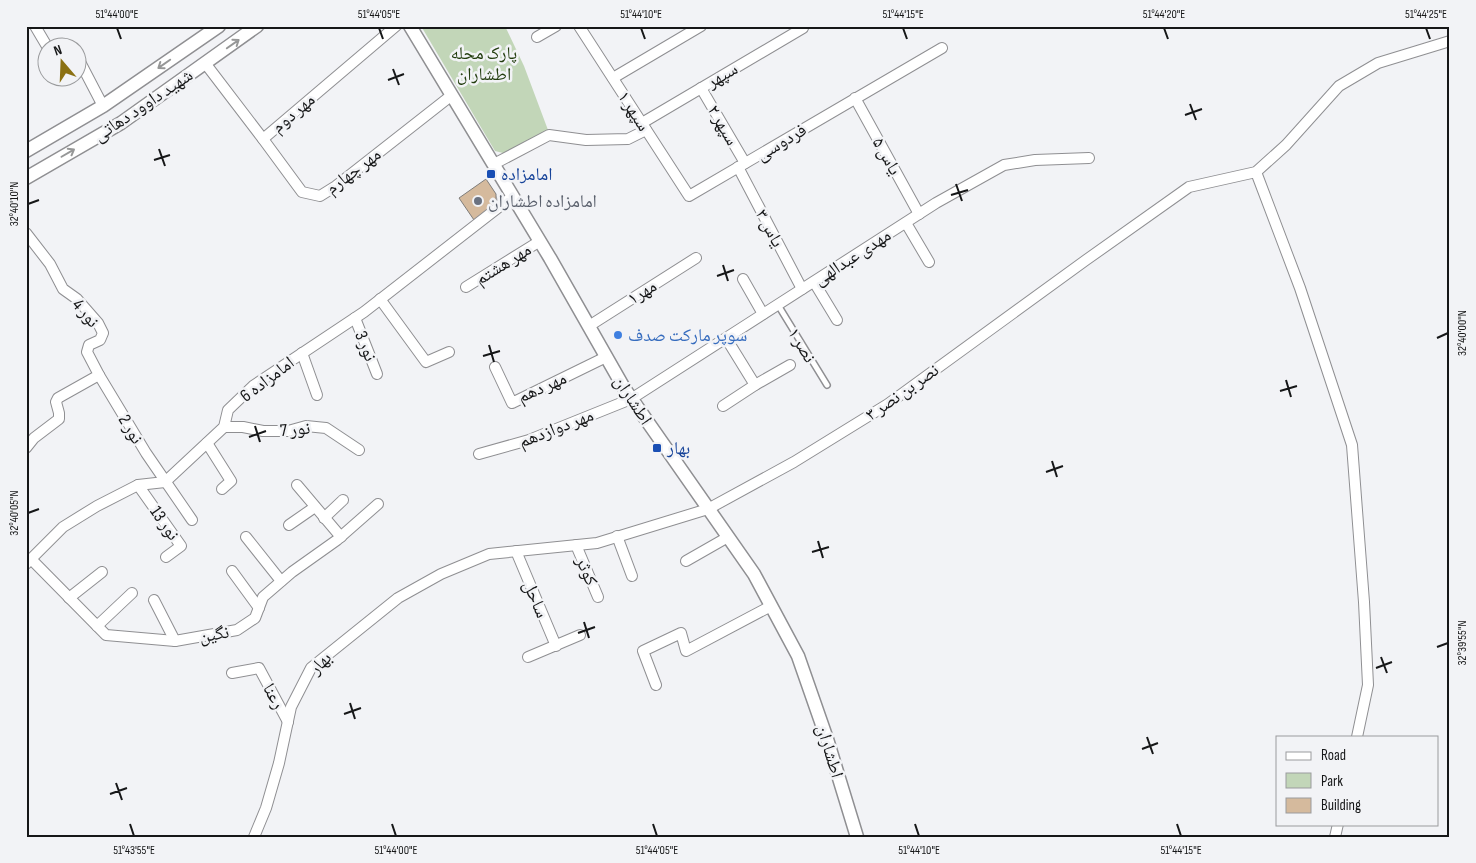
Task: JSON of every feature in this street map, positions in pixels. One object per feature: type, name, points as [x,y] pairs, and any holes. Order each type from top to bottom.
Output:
[{"type":"street","points":[[35,26],[42,38]]},
{"type":"street","name":"شهید داوود دهاتی","points":[[26,151],[103,106],[218,26]]},
{"type":"street","name":"شهید داوود دهاتی","points":[[26,178],[121,123],[257,26]]},
{"type":"street","name":"مهر دوم","points":[[206,63],[263,139],[396,26]]},
{"type":"street","name":"اطشاران","points":[[410,26],[540,241],[624,388],[754,574],[798,656],[856,837]]},
{"type":"street","points":[[537,37],[556,26]]},
{"type":"street","name":"سپهر ۱","points":[[579,26],[689,196]]},
{"type":"street","points":[[613,78],[701,26]]},
{"type":"street","name":"سپهر","points":[[494,164],[549,135],[586,140],[628,139],[701,88],[803,28]]},
{"type":"street","points":[[1357,736],[1368,685],[1364,602],[1352,445],[1300,288],[1256,172],[1286,145],[1339,86],[1378,63],[1450,41]]},
{"type":"street","name":"فردوسی","points":[[689,196],[942,48]]},
{"type":"street","points":[[88,77],[103,106]]},
{"type":"street","name":"سپهر ۲","points":[[701,88],[742,165]]},
{"type":"street","name":"مهر چهارم","points":[[263,139],[302,192],[320,196],[336,186],[452,94]]},
{"type":"street","name":"یاس ۵","points":[[855,98],[919,214]]},
{"type":"street","name":"مهدی عبدالهی","points":[[632,399],[906,222],[1004,165],[1035,160],[1089,158]]},
{"type":"street","name":"یاس ۳","points":[[742,165],[802,289]]},
{"type":"street","name":"نصر بن نصر ۳","points":[[708,509],[794,462],[888,404],[1086,260],[1189,188],[1256,172]]},
{"type":"street","name":"امامزاده 6","points":[[165,482],[224,427],[228,410],[253,386],[355,318],[513,196]]},
{"type":"street","points":[[906,222],[929,262]]},
{"type":"street","name":"نور 4","points":[[26,233],[50,264],[63,289],[77,299],[98,323],[103,333],[100,340],[89,345],[87,352],[99,375]]},
{"type":"street","name":"مهر هشتم","points":[[466,287],[540,241]]},
{"type":"street","name":"مهر۱","points":[[589,326],[696,258]]},
{"type":"street","points":[[743,279],[763,314]]},
{"type":"street","points":[[814,282],[837,320]]},
{"type":"street","points":[[380,299],[426,362],[449,352]]},
{"type":"street","name":"نور 3","points":[[355,318],[377,374]]},
{"type":"street","points":[[726,338],[754,385]]},
{"type":"street","points":[[302,353],[317,396]]},
{"type":"street","name":"مهر دهم","points":[[495,367],[512,403],[606,357]]},
{"type":"street","points":[[723,406],[754,385],[790,365]]},
{"type":"street","points":[[26,448],[34,438],[59,419],[56,402],[58,398],[99,375]]},
{"type":"street","name":"نور 2","points":[[99,375],[146,453],[192,520]]},
{"type":"street","name":"مهر دوازدهم","points":[[479,454],[529,440],[632,399]]},
{"type":"street","name":"نور 7","points":[[224,427],[243,427],[263,431],[288,431],[306,426],[326,428],[359,450]]},
{"type":"street","points":[[207,443],[231,481],[222,489]]},
{"type":"street","points":[[29,562],[63,527],[97,506],[138,485],[165,482]]},
{"type":"street","name":"نور 13","points":[[138,485],[181,546],[166,557]]},
{"type":"street","points":[[297,485],[341,537]]},
{"type":"street","points":[[324,518],[343,500]]},
{"type":"street","name":"نگین","points":[[29,562],[70,598],[106,635],[175,641],[237,630],[255,618],[263,597],[281,581],[341,537],[378,504]]},
{"type":"street","points":[[289,525],[315,507]]},
{"type":"street","name":"بهار","points":[[254,837],[266,808],[279,763],[291,707],[311,668],[398,598],[441,574],[489,554],[597,543],[708,509]]},
{"type":"street","points":[[617,536],[632,576]]},
{"type":"street","points":[[246,537],[281,581]]},
{"type":"street","points":[[686,561],[728,537]]},
{"type":"street","name":"کوثر","points":[[576,545],[598,598]]},
{"type":"street","name":"ساحل","points":[[516,551],[556,646]]},
{"type":"street","points":[[232,571],[259,608]]},
{"type":"street","points":[[70,598],[102,572]]},
{"type":"street","points":[[97,626],[132,593]]},
{"type":"street","points":[[154,600],[175,641]]},
{"type":"street","points":[[656,685],[643,651],[681,633],[686,651],[771,606]]},
{"type":"street","points":[[528,657],[580,635]]},
{"type":"street","name":"رعنا","points":[[232,673],[259,668],[288,722]]},
{"type":"lane","name":"نصر ۱","points":[[778,305],[827,386]]},
{"type":"green space","name":"پارک محله اطشاران","points":[[421,26],[505,26],[524,66],[548,130],[507,154],[495,151]]},
{"type":"building","name":"امامزاده اطشاران","points":[[486,179],[496,194],[496,204],[474,220],[459,198]]},
{"type":"place","name":"امامزاده","points":[[491,174]]},
{"type":"place","name":"امامزاده اطشاران","points":[[478,201]]},
{"type":"place","name":"سوپر مارکت صدف","points":[[618,335]]},
{"type":"place","name":"بهار","points":[[657,448]]}]
